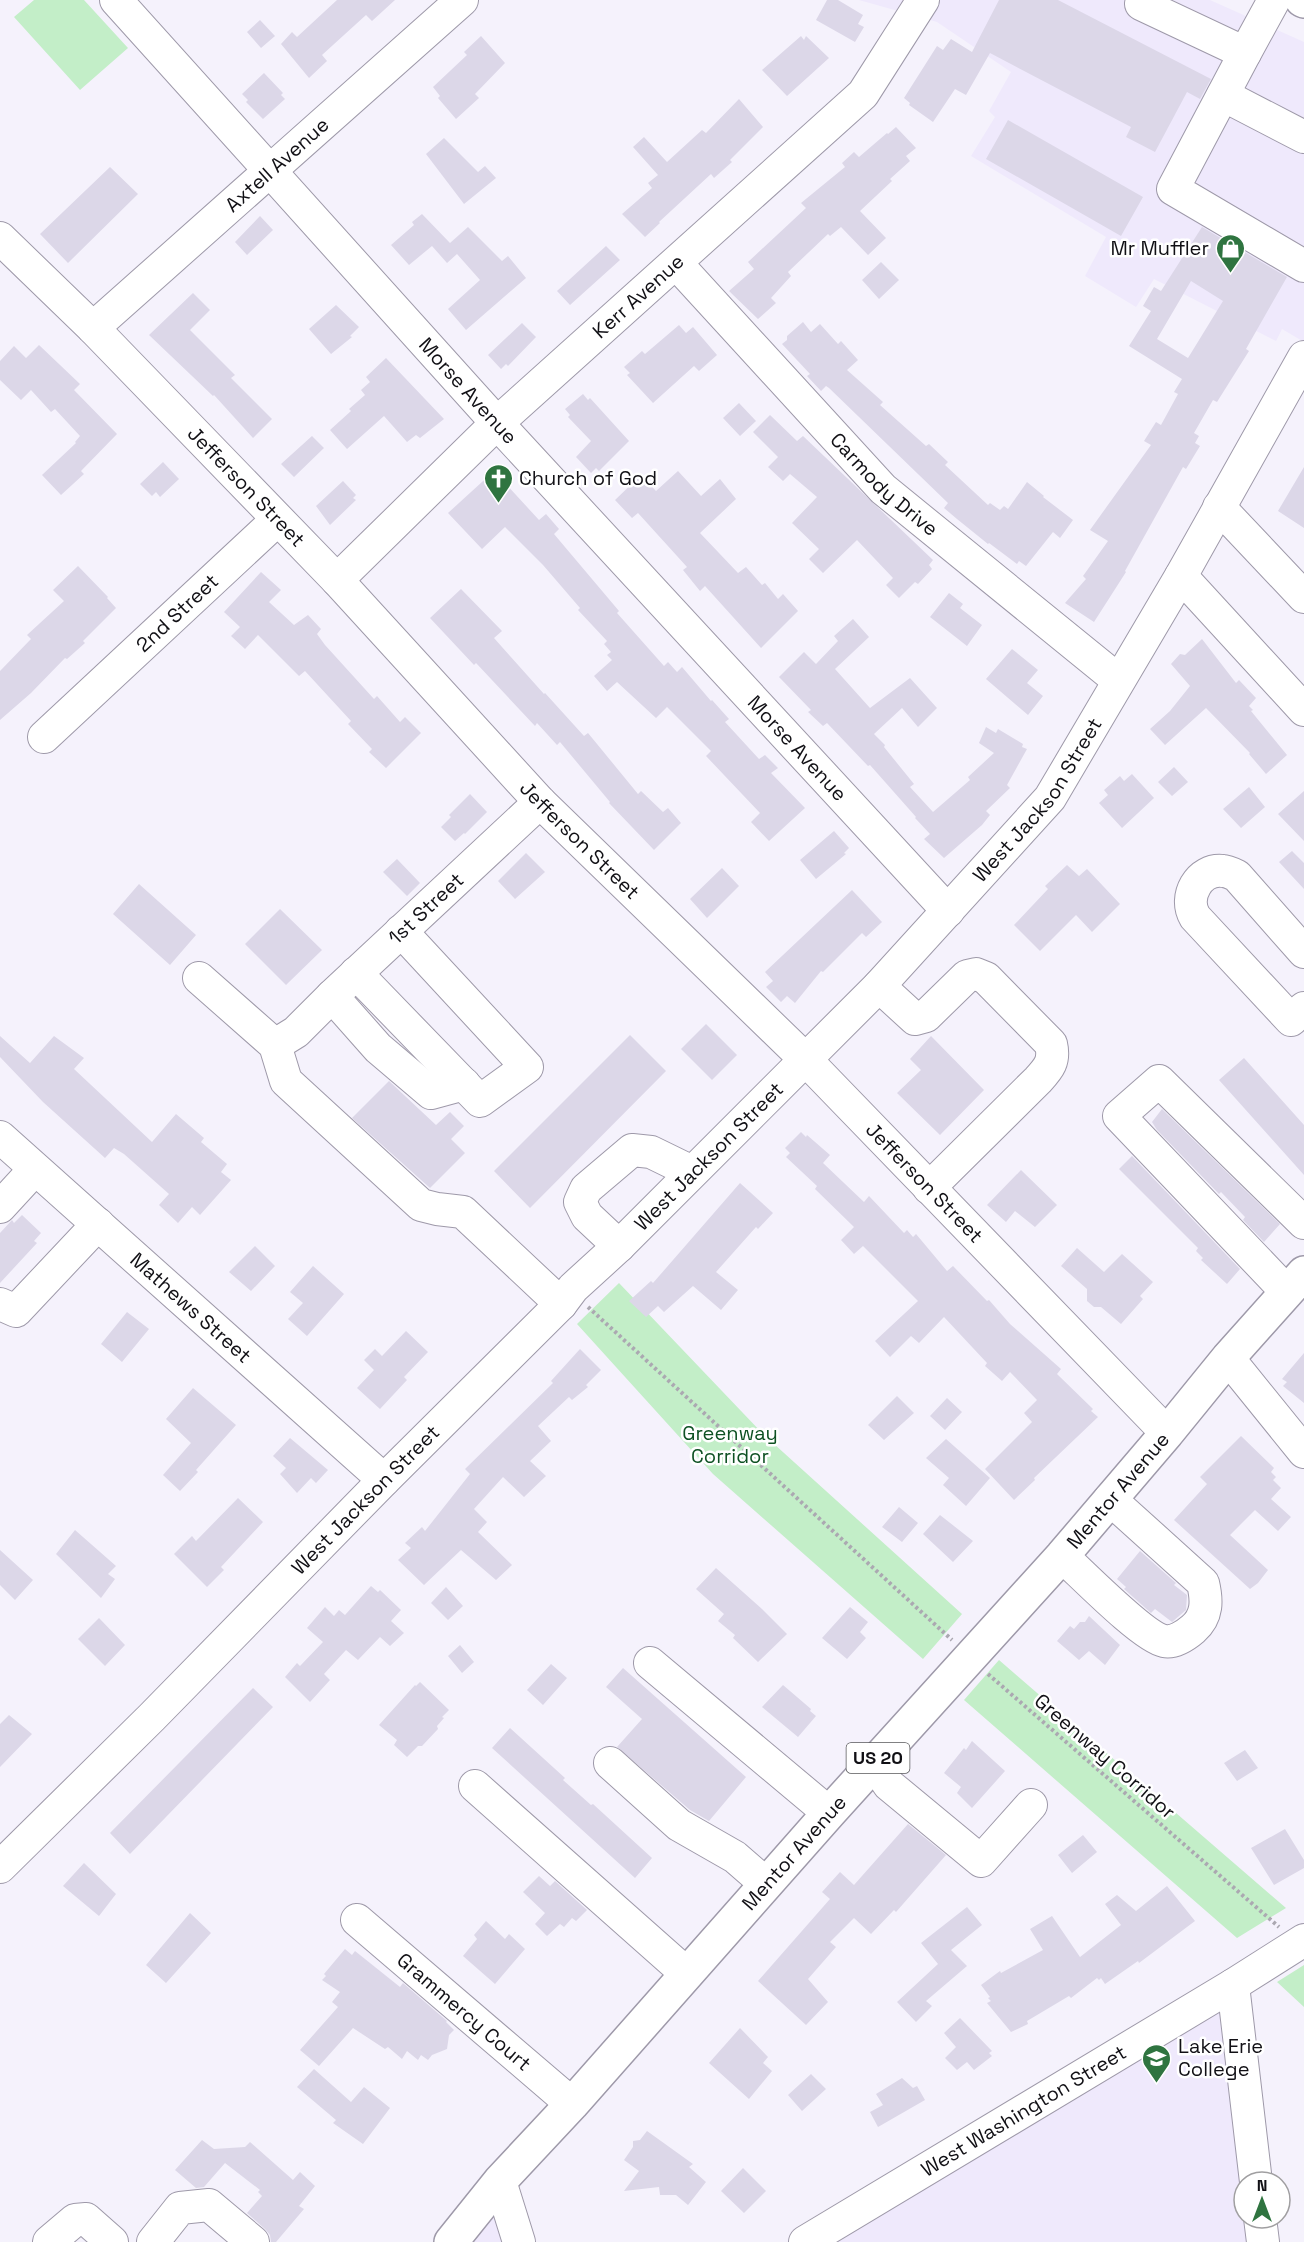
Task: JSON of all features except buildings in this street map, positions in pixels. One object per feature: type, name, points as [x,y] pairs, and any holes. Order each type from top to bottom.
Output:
[{"type":"main road","name":"Mentor Avenue","points":[[451,2242],[500,2181],[572,2104],[829,1813],[1062,1556],[1228,1358],[1296,1283]]},
{"type":"street","name":"Morse Avenue","points":[[116,0],[497,423],[948,911]]},
{"type":"street","name":"Axtell Avenue","points":[[93,328],[462,0]]},
{"type":"street","name":"Kerr Avenue","points":[[337,580],[497,423],[863,94],[923,0]]},
{"type":"street","points":[[1274,0],[1173,189],[1304,266]]},
{"type":"street","points":[[1138,1],[1245,53]]},
{"type":"street","points":[[1223,95],[1304,137]]},
{"type":"street","name":"Jefferson Street","points":[[0,238],[93,328],[337,580],[540,802],[805,1059],[1167,1432]]},
{"type":"street","name":"Carmody Drive","points":[[676,263],[884,489],[1118,681]]},
{"type":"street","name":"West Jackson Street","points":[[0,1867],[152,1717],[567,1296],[879,986],[1050,798],[1181,576],[1304,357]]},
{"type":"street","points":[[1219,507],[1304,597]]},
{"type":"street","name":"2nd Street","points":[[44,737],[277,520]]},
{"type":"street","points":[[1181,576],[1304,710]]},
{"type":"street","name":"1st Street","points":[[275,1045],[296,1032],[540,802]]},
{"type":"street","points":[[1304,952],[1237,876],[1223,871],[1215,872],[1208,874],[1195,886],[1190,896],[1190,909],[1195,917],[1292,1020],[1304,1008]]},
{"type":"street","points":[[356,973],[480,1101],[527,1067],[401,931]]},
{"type":"street","points":[[879,986],[915,1019],[926,1016],[967,976],[976,974],[986,978],[1051,1044],[1054,1055],[1051,1066],[1038,1080],[929,1188]]},
{"type":"street","points":[[199,978],[275,1045],[286,1081],[421,1205],[463,1212],[567,1296]]},
{"type":"street","points":[[322,1006],[378,1048],[431,1093],[464,1084]]},
{"type":"street","points":[[1296,1283],[1119,1116],[1159,1081],[1304,1222]]},
{"type":"street","name":"Mathews Street","points":[[0,1137],[384,1480]]},
{"type":"street","points":[[619,1246],[587,1216],[580,1202],[586,1189],[632,1150],[651,1152],[692,1172]]},
{"type":"street","points":[[0,1207],[35,1168]]},
{"type":"street","points":[[0,1304],[16,1311],[98,1224]]},
{"type":"street","points":[[1228,1358],[1304,1452]]},
{"type":"street","points":[[1062,1556],[1142,1630],[1165,1641],[1184,1637],[1198,1625],[1206,1608],[1203,1583],[1110,1499]]},
{"type":"street","points":[[650,1663],[829,1813]]},
{"type":"street","points":[[610,1763],[679,1825],[735,1857],[766,1884]]},
{"type":"street","points":[[874,1763],[889,1785],[981,1861],[1031,1805]]},
{"type":"street","points":[[475,1786],[687,1974]]},
{"type":"street","name":"Grammercy Court","points":[[357,1920],[572,2104]]},
{"type":"street","name":"West Washington Street","points":[[805,2242],[1301,1942]]},
{"type":"street","points":[[1233,1985],[1255,2170]]},
{"type":"street","points":[[500,2181],[519,2242]]},
{"type":"street","points":[[153,2242],[180,2208],[209,2205],[253,2242]]},
{"type":"street","points":[[49,2242],[75,2220],[86,2219],[112,2242]]},
{"type":"path","name":"Greenway Corridor","points":[[567,1296],[590,1309],[969,1658],[1301,1942]]},
{"type":"shaded area","points":[[859,0],[1210,0],[1304,42],[1304,342],[1282,329],[1276,341],[1154,279],[1136,307],[1085,276],[1106,237],[971,156],[995,117],[989,111],[1011,72],[937,22]]},
{"type":"shaded area","name":"Lake Erie College","points":[[1233,1985],[1243,2170],[1232,2170],[1232,2230],[1262,2230],[1263,2242],[805,2242]]},
{"type":"shaded area","points":[[500,2181],[519,2242],[467,2242]]},
{"type":"green space","points":[[34,0],[84,0],[128,48],[80,90],[14,17]]},
{"type":"green space","name":"Greenway Corridor","points":[[619,1283],[763,1434],[962,1614],[923,1659],[713,1474],[577,1324]]},
{"type":"green space","points":[[999,1660],[1286,1908],[1237,1938],[964,1700]]},
{"type":"green space","points":[[1304,1965],[1304,2007],[1277,1982]]},
{"type":"place","name":"Mr Muffler","points":[[1230,274]]},
{"type":"place","name":"Church of God","points":[[498,504]]},
{"type":"place","name":"Lake Erie College","points":[[1157,2084]]}]
